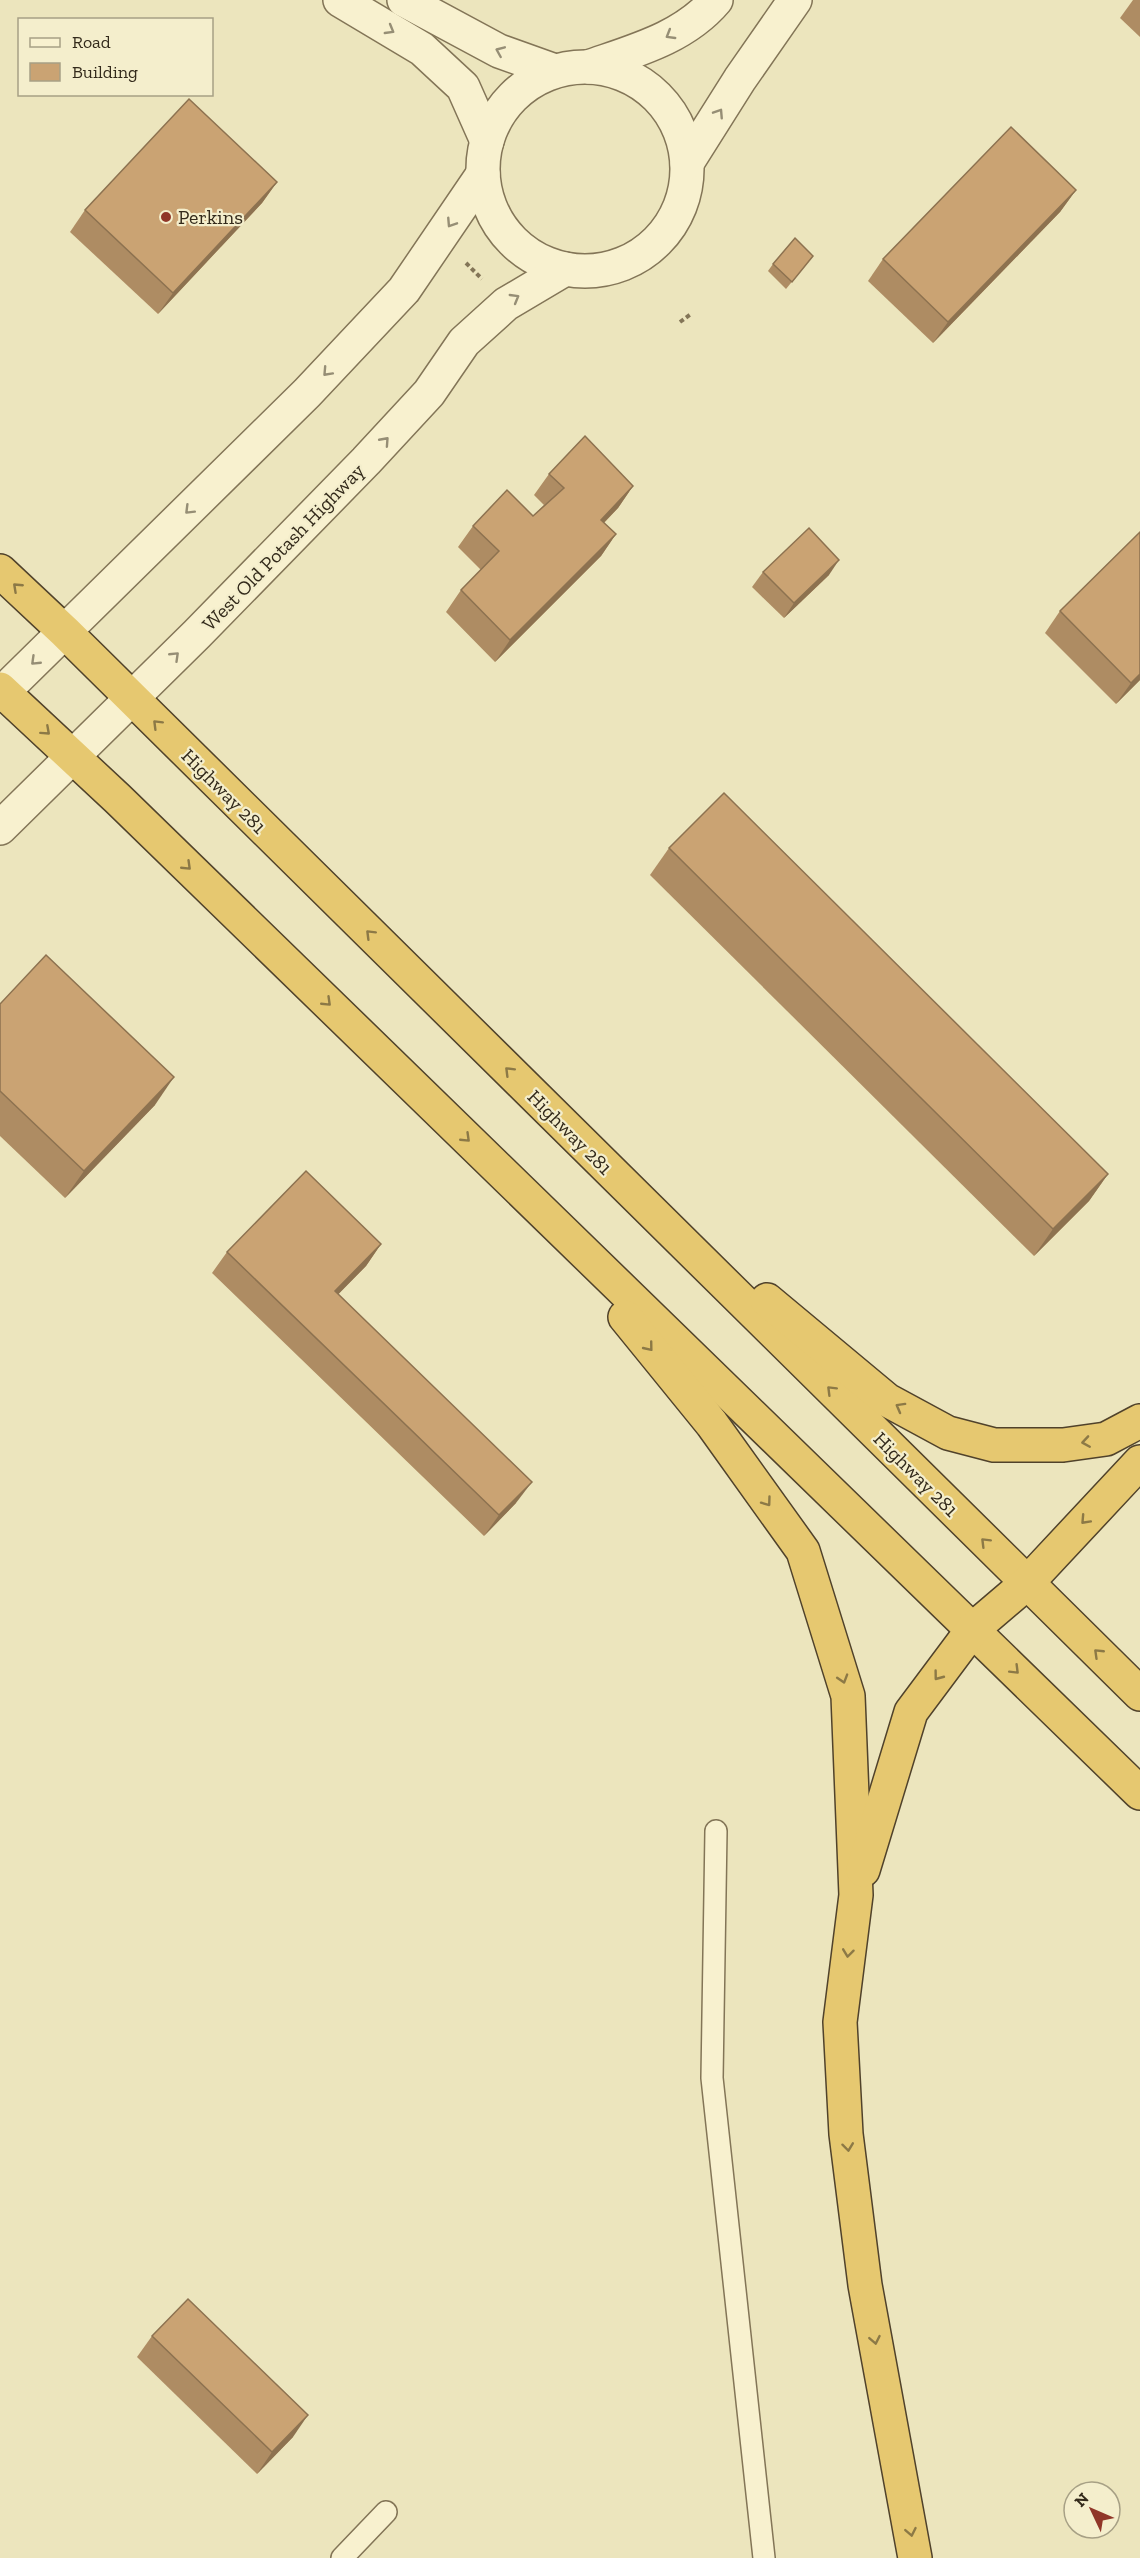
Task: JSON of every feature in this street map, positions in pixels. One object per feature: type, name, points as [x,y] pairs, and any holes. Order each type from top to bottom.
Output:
[{"type":"highway","name":"Highway 281","points":[[0,571],[65,632],[1140,1694]]},
{"type":"highway","points":[[1,692],[73,755],[1140,1793]]},
{"type":"highway","points":[[596,1157],[887,1400],[948,1433],[994,1445],[1063,1446],[1106,1439],[1140,1421]]},
{"type":"highway","points":[[533,1203],[712,1424],[802,1551],[848,1695],[856,1895],[840,2022],[846,2134],[865,2285],[915,2558]]},
{"type":"highway","points":[[856,1895],[911,1712],[973,1629],[1027,1583],[1140,1462]]},
{"type":"street","points":[[340,0],[422,49],[463,87],[487,141]]},
{"type":"street","points":[[404,0],[499,51],[555,71]]},
{"type":"street","points":[[588,66],[618,72],[644,85],[666,106],[681,133],[687,163],[686,185],[680,207],[669,227],[655,243],[638,256],[619,265],[598,270],[565,269],[533,257],[507,236],[490,207],[483,174],[487,141],[501,110],[525,86],[555,71],[588,66],[657,43],[703,15],[716,0]]},
{"type":"street","points":[[687,163],[740,79],[795,0]]},
{"type":"street","points":[[1,692],[65,632],[307,393],[404,291],[483,174]]},
{"type":"street","name":"West Old Potash Highway","points":[[0,828],[197,634],[366,461],[429,393],[464,342],[506,304],[565,269]]},
{"type":"lane","points":[[716,1832],[712,2078],[764,2558]]},
{"type":"lane","points":[[342,2558],[386,2512]]},
{"type":"path","points":[[460,256],[487,284]]},
{"type":"path","points":[[680,322],[691,314]]},
{"type":"building","name":"Perkins","points":[[189,99],[277,182],[173,293],[85,210]]},
{"type":"building","points":[[1011,127],[1076,190],[948,322],[883,259]]},
{"type":"building","points":[[795,238],[813,256],[792,282],[773,264]]},
{"type":"building","points":[[585,436],[633,486],[601,520],[616,534],[510,640],[461,590],[499,551],[473,526],[507,490],[533,516],[564,488],[549,474]]},
{"type":"building","points":[[809,528],[839,560],[794,603],[763,572]]},
{"type":"building","points":[[1140,532],[1140,674],[1131,683],[1060,611]]},
{"type":"building","points":[[724,793],[1108,1174],[1053,1229],[669,848]]},
{"type":"building","points":[[46,955],[174,1077],[84,1171],[0,1091],[0,1004]]},
{"type":"building","points":[[306,1171],[381,1244],[335,1291],[532,1482],[499,1515],[227,1252]]},
{"type":"building","points":[[188,2299],[308,2415],[272,2452],[152,2336]]},
{"type":"place","name":"Perkins","points":[[166,217]]}]
